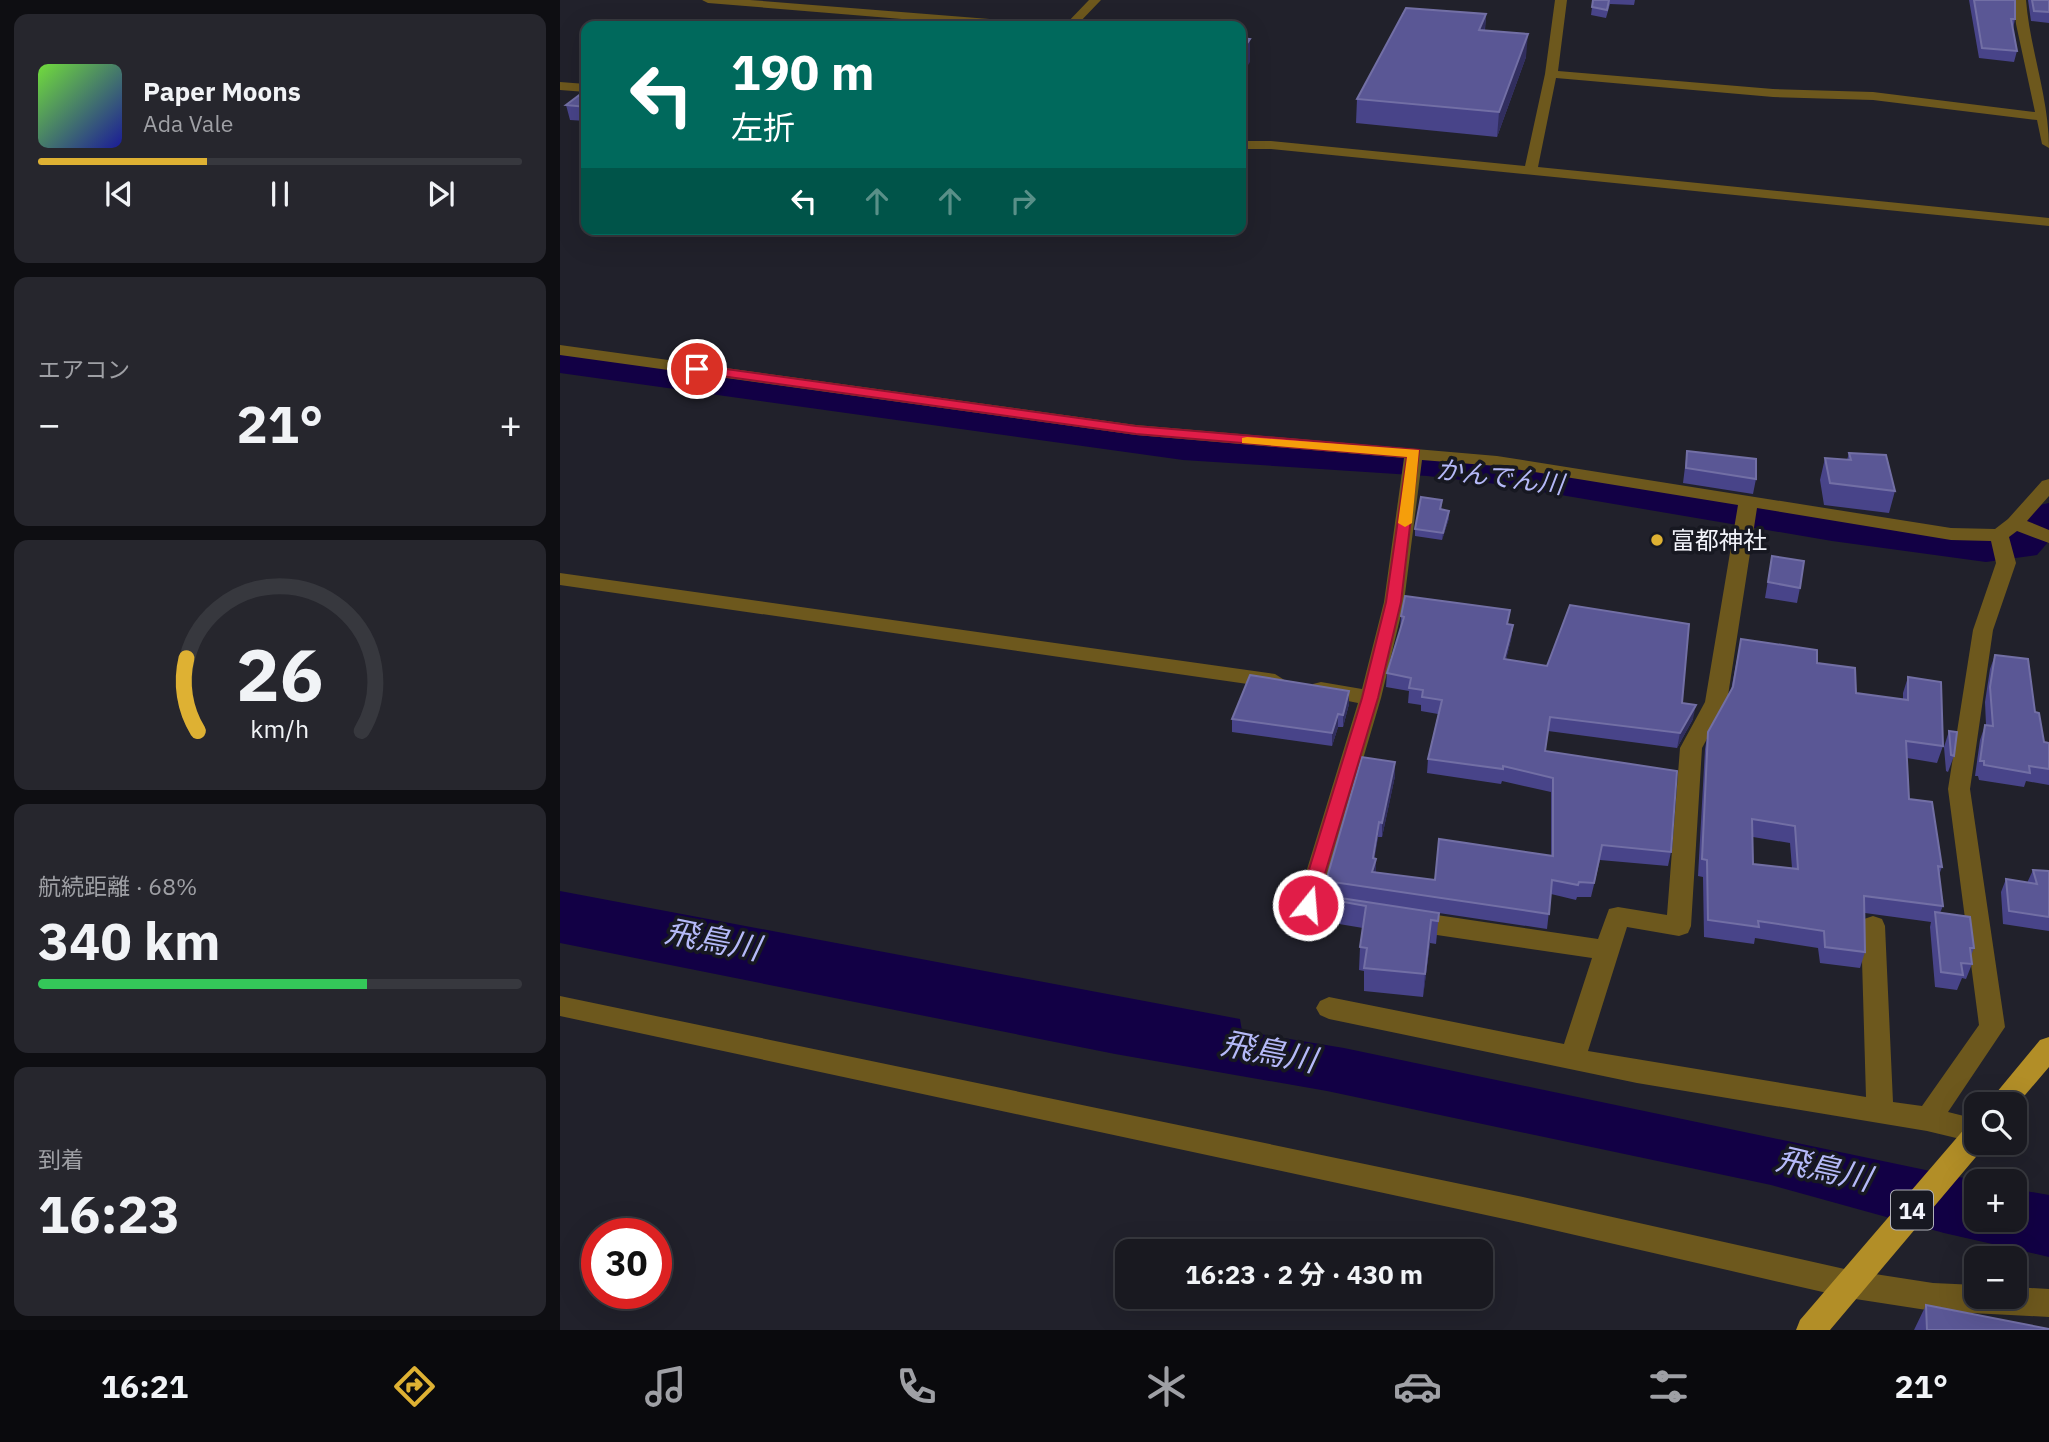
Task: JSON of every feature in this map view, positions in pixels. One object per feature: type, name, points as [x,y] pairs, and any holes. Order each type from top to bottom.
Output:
[{"type":"main road","points":[[2011,1092],[2049,1048]]},
{"type":"main road","name":"14","points":[[1811,1330],[1964,1148]]},
{"type":"street","points":[[708,0],[966,21]]},
{"type":"street","points":[[1075,21],[1095,0]]},
{"type":"street","points":[[1531,170],[1551,74],[1561,0]]},
{"type":"street","points":[[2020,0],[2022,24],[2040,116],[2049,144]]},
{"type":"street","points":[[1551,74],[1773,93],[1798,92],[1919,101],[2040,116]]},
{"type":"street","points":[[560,86],[581,88]]},
{"type":"street","points":[[1246,145],[1271,145],[2049,222]]},
{"type":"street","points":[[560,350],[1136,430],[1497,461],[1951,534],[2007,529],[2049,537]]},
{"type":"street","points":[[1414,453],[1394,602],[1370,698],[1308,905],[1607,950]]},
{"type":"street","points":[[1932,1113],[1992,1027],[1959,789],[1983,630],[2006,563],[2007,529],[2049,485]]},
{"type":"street","points":[[1567,1058],[1575,1050],[1618,916],[1679,926],[1691,748],[1716,702],[1748,503]]},
{"type":"street","points":[[560,579],[1296,684],[1370,698]]},
{"type":"street","points":[[1873,926],[1880,1111]]},
{"type":"street","points":[[560,1006],[1510,1207],[1849,1284],[1933,1297],[2049,1303]]},
{"type":"street","points":[[1329,1007],[1567,1058],[1880,1111],[1964,1131]]},
{"type":"water","name":"飛鳥川","points":[[560,891],[1240,1019],[1242,1031],[1344,1048],[1964,1178],[1964,1232],[2027,1232],[2027,1191],[2049,1195],[2049,1257],[2027,1252],[2027,1246],[2001,1246],[1944,1233],[1771,1185],[1327,1091],[1115,1054],[560,943]]},
{"type":"building","points":[[1593,0],[1609,0],[1607,10],[1592,7]]},
{"type":"building","points":[[1974,0],[2015,0],[2015,19],[2011,19],[2017,51],[1982,48]]},
{"type":"building","points":[[2032,0],[2049,0],[2049,12],[2034,11]]},
{"type":"building","points":[[1406,8],[1486,14],[1479,30],[1528,34],[1499,112],[1357,99]]},
{"type":"building","points":[[581,94],[581,106],[566,105]]},
{"type":"building","points":[[1687,451],[1756,459],[1756,479],[1686,468]]},
{"type":"building","points":[[1849,453],[1886,455],[1895,491],[1830,483],[1825,458],[1851,460]]},
{"type":"building","points":[[1421,497],[1442,500],[1440,509],[1449,511],[1443,533],[1415,529]]},
{"type":"building","points":[[1772,556],[1804,561],[1800,588],[1768,582]]},
{"type":"building","points":[[1405,596],[1510,610],[1507,624],[1513,625],[1504,659],[1547,666],[1570,605],[1689,624],[1682,703],[1696,705],[1680,733],[1550,717],[1545,751],[1677,771],[1671,852],[1602,845],[1594,883],[1579,882],[1578,885],[1552,880],[1549,914],[1326,881],[1362,757],[1395,762],[1382,823],[1379,822],[1373,858],[1376,859],[1372,872],[1435,880],[1439,839],[1553,856],[1553,778],[1503,766],[1503,769],[1428,759],[1442,700],[1422,697],[1423,690],[1409,688],[1411,678],[1387,673],[1404,617],[1401,616]]},
{"type":"building","points":[[1741,639],[1817,650],[1817,663],[1855,668],[1856,693],[1908,700],[1908,677],[1941,682],[1943,746],[1906,741],[1909,799],[1932,802],[1942,867],[1938,866],[1943,906],[1864,896],[1865,952],[1825,947],[1824,931],[1758,921],[1759,927],[1708,920],[1707,860],[1702,859],[1708,732],[1733,687]],"holes":[[[1752,819],[1795,826],[1798,869],[1753,864]]]},
{"type":"building","points":[[1995,655],[2028,659],[2035,712],[2039,713],[2044,742],[2049,743],[2049,769],[2029,766],[2030,773],[1984,765],[1984,761],[1980,761],[1985,725],[1993,726],[1990,687]]},
{"type":"building","points":[[1250,675],[1349,691],[1343,715],[1338,714],[1332,733],[1232,719]]},
{"type":"building","points":[[1949,731],[1957,732],[1954,756],[1951,755]]},
{"type":"building","points":[[2033,870],[2049,871],[2049,917],[2009,911],[2006,879],[2037,884]]},
{"type":"building","points":[[1334,897],[1439,913],[1438,921],[1431,920],[1425,974],[1364,968],[1367,948],[1360,947],[1366,906],[1333,900]]},
{"type":"building","points":[[1935,912],[1970,917],[1974,948],[1970,948],[1972,964],[1961,963],[1963,975],[1941,972]]},
{"type":"building","points":[[1926,1305],[2049,1329],[2049,1330],[1927,1330]]},
{"type":"waterway","name":"かんでん川","points":[[560,362],[1183,448],[1427,464],[1496,472],[1832,529],[1986,549],[2022,546],[2049,515]]},
{"type":"slow traffic","points":[[1247,441],[1414,453],[1405,523]]},
{"type":"place","name":"富都神社","points":[[1657,540]]},
{"type":"route","points":[[697,369],[1136,430],[1414,453],[1394,602],[1370,698],[1308,905]]}]
